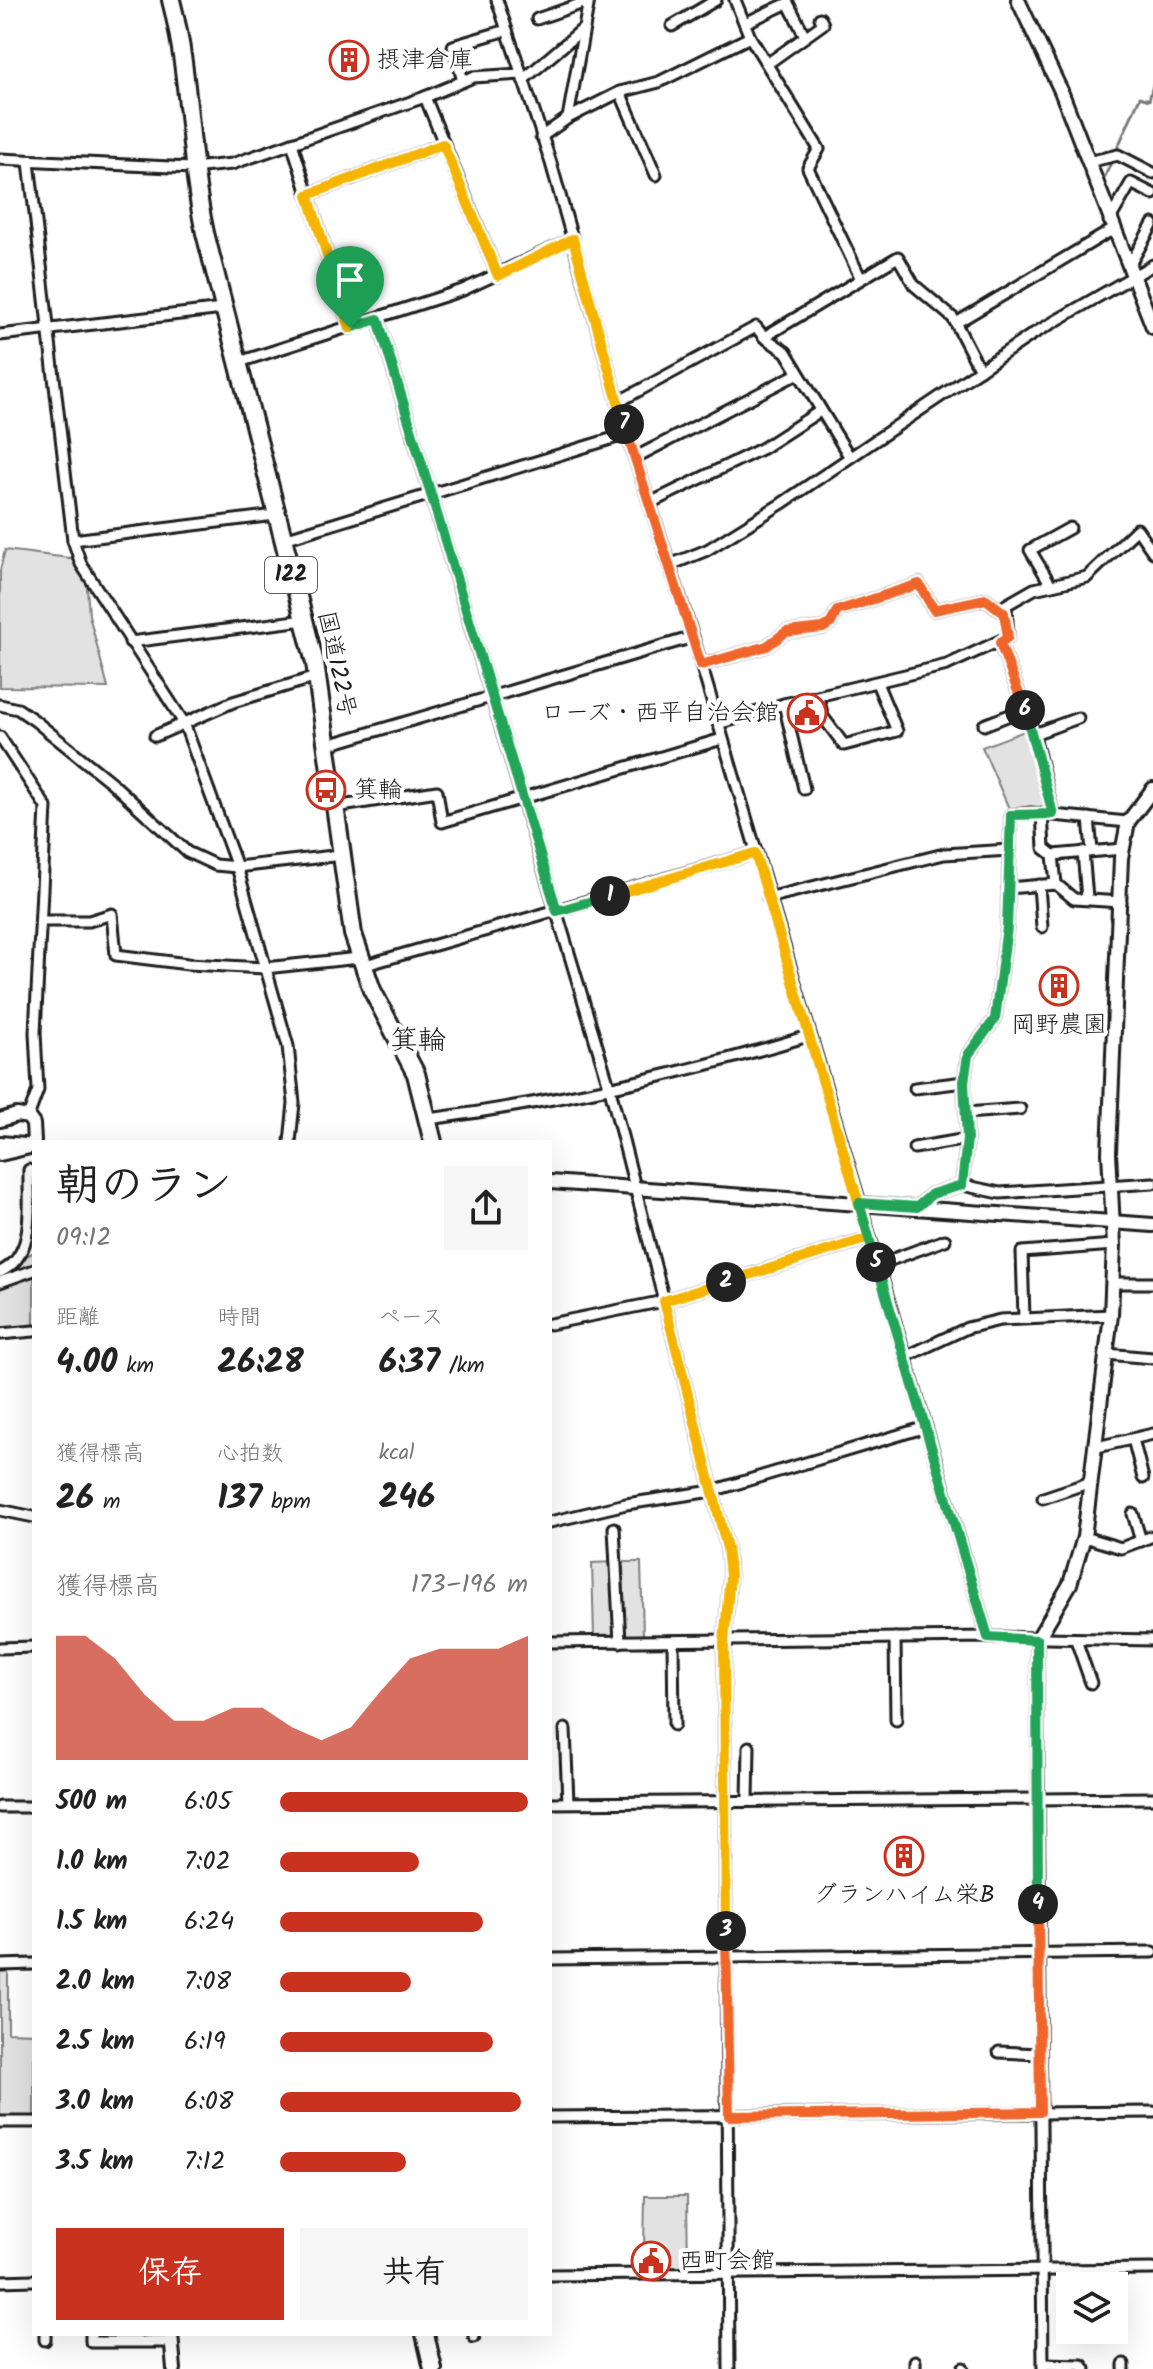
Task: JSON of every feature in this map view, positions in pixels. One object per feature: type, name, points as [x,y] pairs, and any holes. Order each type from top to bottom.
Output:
[{"type":"highway","name":"国道122号","points":[[171,0],[185,60],[192,168],[236,363],[304,620],[328,745],[360,962],[416,1074],[433,1140]]},
{"type":"highway","points":[[425,2336],[433,2369]]},
{"type":"street","points":[[497,0],[573,239],[627,434],[693,637],[808,1036],[988,1637]]},
{"type":"street","points":[[672,26],[716,0]]},
{"type":"street","points":[[735,0],[750,37],[819,149],[808,168],[861,279]]},
{"type":"street","points":[[1018,0],[1061,91],[1153,327]]},
{"type":"street","points":[[537,19],[589,1],[568,118]]},
{"type":"street","points":[[745,23],[788,3],[805,36]]},
{"type":"street","points":[[767,64],[823,24],[820,18]]},
{"type":"street","points":[[0,159],[192,168],[232,164],[425,97],[473,77],[522,77],[584,28]]},
{"type":"street","points":[[463,81],[453,46],[507,30]]},
{"type":"street","points":[[541,137],[568,118],[620,92],[659,82],[750,37]]},
{"type":"street","points":[[620,92],[656,175]]},
{"type":"street","points":[[425,97],[498,276]]},
{"type":"street","points":[[292,143],[350,328]]},
{"type":"street","points":[[308,195],[443,144]]},
{"type":"street","points":[[1088,162],[1118,155],[1153,173]]},
{"type":"street","points":[[29,162],[73,540],[81,564],[184,723],[237,867],[288,1046],[294,1103],[290,1140]]},
{"type":"street","points":[[956,323],[1111,225],[1131,183],[1153,194]]},
{"type":"street","points":[[1131,272],[1153,224]]},
{"type":"street","points":[[236,363],[378,319],[498,276],[573,239]]},
{"type":"street","points":[[764,337],[898,257],[914,285],[956,323],[980,370]]},
{"type":"street","points":[[670,565],[707,550],[781,504],[1033,334],[1131,272],[1153,265]]},
{"type":"street","points":[[0,335],[223,309]]},
{"type":"street","points":[[378,319],[610,1089],[727,1548],[730,1576],[724,1642],[729,2369]]},
{"type":"street","points":[[618,402],[756,327],[764,337],[786,352],[849,456]]},
{"type":"street","points":[[636,457],[797,374]]},
{"type":"street","points":[[650,503],[763,448],[820,411]]},
{"type":"street","points":[[281,540],[627,434]]},
{"type":"street","points":[[73,540],[275,515]]},
{"type":"street","points":[[1051,585],[1030,550],[1070,528]]},
{"type":"street","points":[[718,724],[784,704],[947,665],[1008,637],[1004,613],[1006,605],[1034,589],[1087,577],[1137,529],[1153,552]]},
{"type":"street","points":[[701,665],[767,646],[786,632],[823,628],[831,623],[837,611],[919,584],[934,610],[986,599],[1004,613]]},
{"type":"street","points":[[130,642],[304,620]]},
{"type":"street","points":[[328,745],[693,637]]},
{"type":"street","points":[[1000,643],[1034,734],[1053,814]]},
{"type":"street","points":[[155,736],[233,702],[316,677]]},
{"type":"street","points":[[818,698],[823,717],[844,745],[897,731],[877,683]]},
{"type":"street","points":[[784,704],[804,789]]},
{"type":"street","points":[[0,705],[18,709],[45,729],[112,783],[187,852],[215,865],[237,867],[342,855]]},
{"type":"street","points":[[984,725],[1025,709]]},
{"type":"street","points":[[1034,734],[1078,718]]},
{"type":"street","points":[[0,737],[46,807],[35,1033],[38,1090],[28,1117]]},
{"type":"street","points":[[335,807],[437,791],[442,822],[722,739]]},
{"type":"street","points":[[1085,2369],[1082,2365],[1043,2367],[1037,1953],[1037,1640],[1070,1584],[1084,1537],[1097,1447],[1113,1283],[1110,1185],[1123,849],[1128,822],[1153,789]]},
{"type":"street","points":[[1042,813],[1044,848],[1053,855],[1123,849]]},
{"type":"street","points":[[962,1185],[967,1139],[964,1082],[968,1055],[995,1019],[1008,888],[1011,815],[1042,813],[1128,822]]},
{"type":"street","points":[[1087,898],[1089,818]]},
{"type":"street","points":[[768,898],[944,854],[1010,850]]},
{"type":"street","points":[[42,921],[89,921],[112,914],[116,955],[188,964],[265,968],[360,962],[557,911],[755,853]]},
{"type":"street","points":[[1053,855],[1056,884]]},
{"type":"street","points":[[1008,888],[1056,884],[1074,899],[1121,902]]},
{"type":"street","points":[[1039,885],[1042,927]]},
{"type":"street","points":[[429,1119],[610,1089],[711,1066],[808,1036]]},
{"type":"street","points":[[915,1088],[964,1082]]},
{"type":"street","points":[[966,1113],[1020,1109]]},
{"type":"street","points":[[0,1120],[17,1115],[28,1117],[33,1124],[34,1140]]},
{"type":"street","points":[[914,1148],[967,1139]]},
{"type":"street","points":[[0,1143],[32,1144]]},
{"type":"street","points":[[0,1154],[32,1145]]},
{"type":"street","points":[[0,1272],[24,1250],[29,1170]]},
{"type":"street","points":[[552,1182],[1153,1225]]},
{"type":"street","points":[[917,1207],[932,1194],[962,1185],[1000,1193],[1153,1183]]},
{"type":"street","points":[[552,1324],[664,1301],[869,1238]]},
{"type":"street","points":[[877,1265],[945,1240]]},
{"type":"street","points":[[1024,1318],[1022,1252],[1114,1245]]},
{"type":"street","points":[[0,1282],[32,1271]]},
{"type":"street","points":[[1113,1283],[1153,1283]]},
{"type":"street","points":[[905,1357],[967,1328],[1024,1318],[1111,1315]]},
{"type":"street","points":[[0,1334],[32,1331]]},
{"type":"street","points":[[1106,1354],[1153,1358]]},
{"type":"street","points":[[552,1522],[626,1504],[712,1491],[926,1427]]},
{"type":"street","points":[[1097,1447],[1153,1434]]},
{"type":"street","points":[[1133,1439],[1143,1478]]},
{"type":"street","points":[[1043,1498],[1091,1482]]},
{"type":"street","points":[[0,1510],[32,1517]]},
{"type":"street","points":[[1084,1537],[1121,1548],[1149,1541],[1133,1514]]},
{"type":"street","points":[[614,1528],[620,1642]]},
{"type":"street","points":[[552,1642],[988,1637],[1153,1640]]},
{"type":"street","points":[[895,1638],[896,1720]]},
{"type":"street","points":[[1076,1640],[1091,1683]]},
{"type":"street","points":[[673,1641],[674,1725]]},
{"type":"street","points":[[0,1648],[32,1647]]},
{"type":"street","points":[[565,1729],[568,1802]]},
{"type":"street","points":[[748,1801],[749,1747]]},
{"type":"street","points":[[552,1803],[725,1799],[1153,1798]]},
{"type":"street","points":[[0,1807],[32,1807]]},
{"type":"street","points":[[552,1959],[1153,1952]]},
{"type":"street","points":[[0,1965],[32,1964]]},
{"type":"street","points":[[999,2052],[1040,2054]]},
{"type":"street","points":[[552,2117],[1153,2112]]},
{"type":"street","points":[[0,2122],[32,2122]]},
{"type":"street","points":[[552,2275],[1153,2269]]},
{"type":"street","points":[[0,2281],[32,2280]]},
{"type":"street","points":[[91,2336],[91,2342],[171,2338],[174,2369]]},
{"type":"shaded area","points":[[5,550],[85,560],[89,615],[108,688],[0,687],[0,570]]},
{"type":"shaded area","points":[[1027,730],[1047,806],[1044,810],[1010,811],[982,747]]},
{"type":"shaded area","points":[[32,1253],[32,1328],[0,1339],[0,1270]]},
{"type":"shaded area","points":[[614,1562],[615,1637],[594,1637],[592,1563]]},
{"type":"shaded area","points":[[623,1562],[641,1562],[643,1636],[625,1636]]},
{"type":"shaded area","points":[[8,1969],[8,2032],[32,2033],[32,2117],[0,2117],[0,1970]]},
{"type":"shaded area","points":[[645,2196],[687,2196],[688,2269],[662,2269],[660,2250],[644,2249]]},
{"type":"waterway","points":[[1102,183],[1140,97],[1149,100],[1153,85]]},
{"type":"waterway","points":[[1098,194],[1096,198],[1126,276]]},
{"type":"place","name":"摂津倉庫","points":[[349,60]]},
{"type":"place","name":"ローズ・西平自治会館","points":[[807,713]]},
{"type":"place","name":"箕輪","points":[[326,790]]},
{"type":"place","name":"岡野農園","points":[[1059,986]]},
{"type":"place","name":"グランハイム栄B","points":[[904,1856]]},
{"type":"place","name":"西町会館","points":[[651,2261]]},
{"type":"district","name":"箕輪","points":[[418,1041]]},
{"type":"route","points":[[443,144],[498,276],[573,239],[627,434],[701,665],[767,646],[786,632],[823,628],[831,623],[837,611],[919,584],[934,610],[959,602],[986,599],[1004,613],[1008,637],[1000,643],[1033,731],[1053,814],[1011,815],[1007,927],[995,1019],[968,1055],[964,1082],[967,1139],[962,1185],[932,1194],[917,1207],[859,1203],[988,1637],[1037,1640],[1040,2112],[729,2116],[724,1642],[730,1576],[727,1548],[664,1301],[869,1238],[755,853],[557,911],[378,319],[350,328],[308,195],[443,144]]}]
